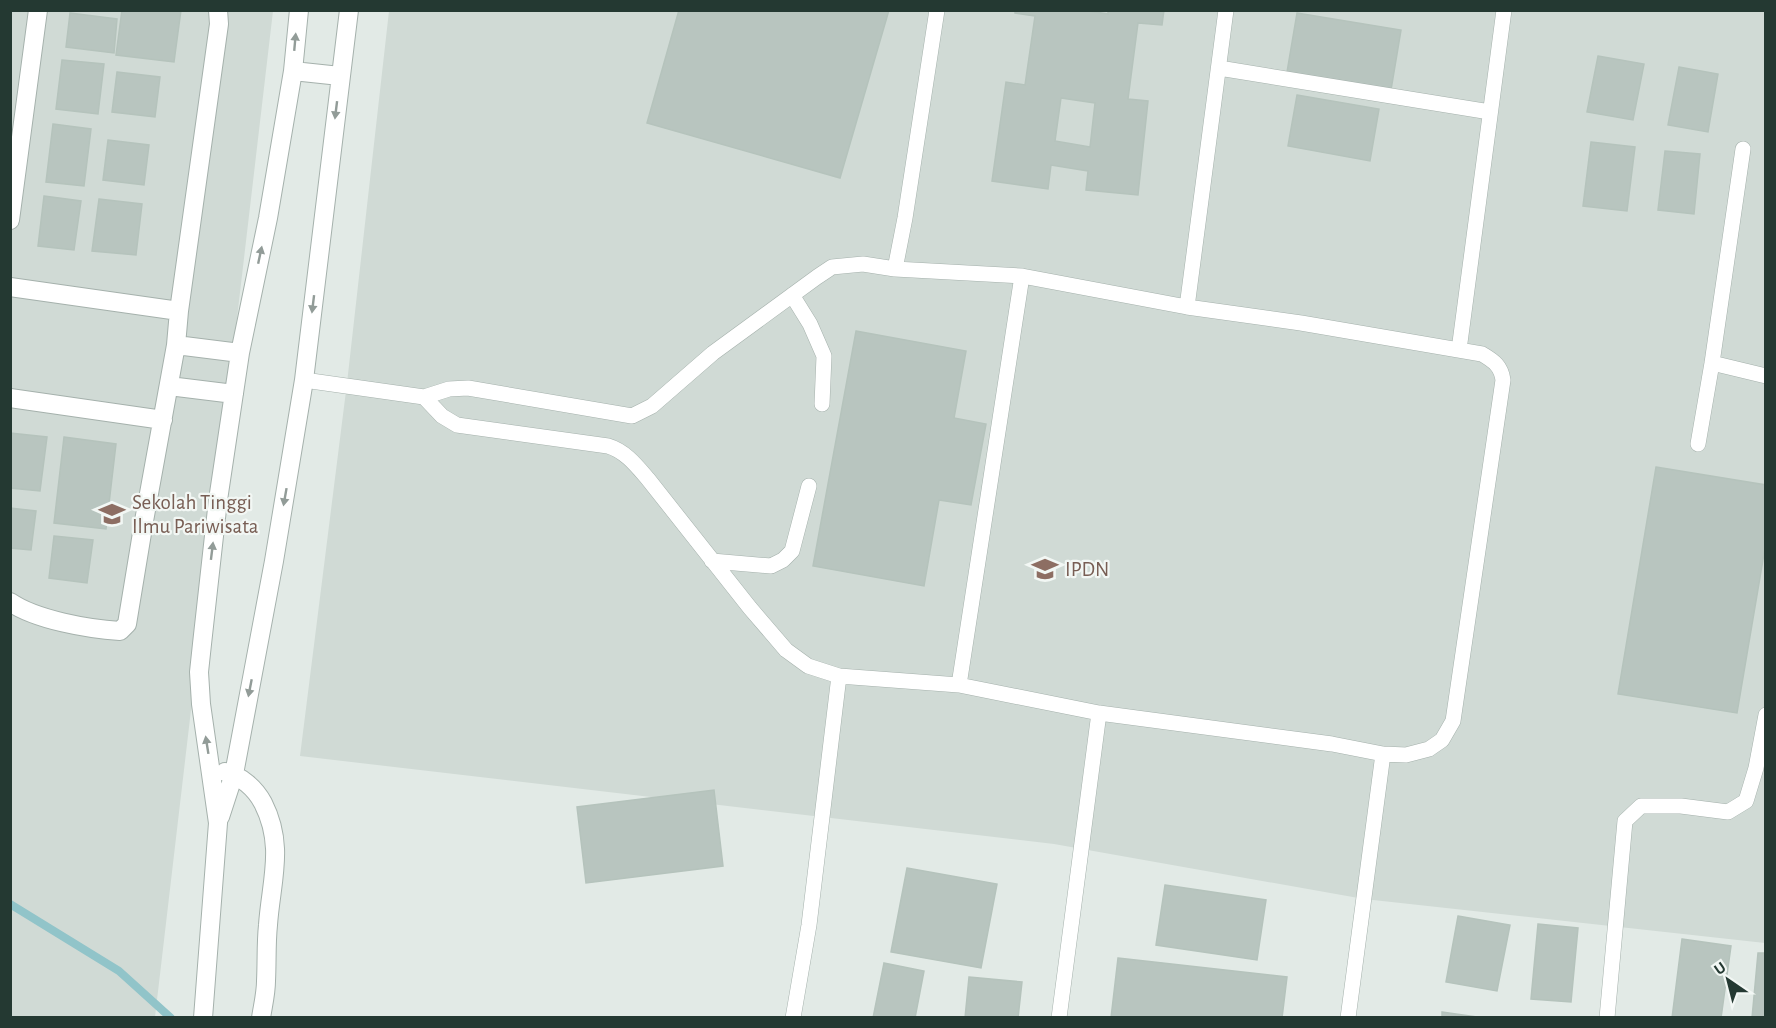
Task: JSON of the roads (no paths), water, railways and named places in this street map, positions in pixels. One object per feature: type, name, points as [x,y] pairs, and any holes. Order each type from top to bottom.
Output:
[{"type":"street","points":[[10,220],[38,10]]},
{"type":"street","points":[[10,602],[26,612],[43,617],[105,630],[120,631],[126,627],[176,345],[219,24],[218,10]]},
{"type":"street","points":[[203,1017],[218,823],[201,704],[199,672],[218,500],[240,353],[268,218],[293,71],[298,10]]},
{"type":"street","points":[[218,823],[234,774],[274,561],[304,380],[349,10]]},
{"type":"street","points":[[293,71],[340,76]]},
{"type":"street","points":[[10,287],[179,311]]},
{"type":"street","points":[[176,345],[240,353]]},
{"type":"street","points":[[169,386],[234,394]]},
{"type":"street","points":[[10,398],[163,420]]},
{"type":"street","points":[[211,768],[234,774],[259,796],[270,819],[276,847],[268,924],[266,984],[261,1016]]},
{"type":"lane","points":[[895,269],[937,10]]},
{"type":"lane","points":[[1187,307],[1226,10]]},
{"type":"lane","points":[[1459,350],[1504,10]]},
{"type":"lane","points":[[1219,68],[1490,112]]},
{"type":"lane","points":[[1698,444],[1743,149]]},
{"type":"lane","points":[[304,380],[424,397],[449,389],[468,388],[632,416],[652,406],[713,353],[832,267],[863,264],[895,269],[1022,276],[1187,307],[1302,323],[1482,354],[1494,361],[1502,370],[1503,380],[1453,721],[1442,740],[1429,749],[1406,755],[1383,754],[1332,744],[1100,712],[959,685],[839,676],[808,666],[786,650],[634,463],[613,448],[457,425],[442,416],[424,397]]},
{"type":"lane","points":[[959,685],[1022,276]]},
{"type":"lane","points":[[792,295],[810,324],[824,356],[822,404]]},
{"type":"lane","points":[[1712,363],[1766,376]]},
{"type":"lane","points":[[712,561],[771,566],[783,560],[792,551],[809,486]]},
{"type":"lane","points":[[793,1017],[809,926],[839,676]]},
{"type":"lane","points":[[1059,1017],[1100,712]]},
{"type":"lane","points":[[1607,1017],[1625,821],[1641,806],[1681,806],[1728,812],[1746,801],[1756,768],[1766,715]]},
{"type":"lane","points":[[1348,1017],[1383,754]]},
{"type":"waterway","points":[[10,904],[119,971],[171,1018]]},
{"type":"place","name":"Sekolah Tinggi Ilmu Pariwisata","points":[[112,514]]},
{"type":"place","name":"IPDN","points":[[1045,569]]}]
